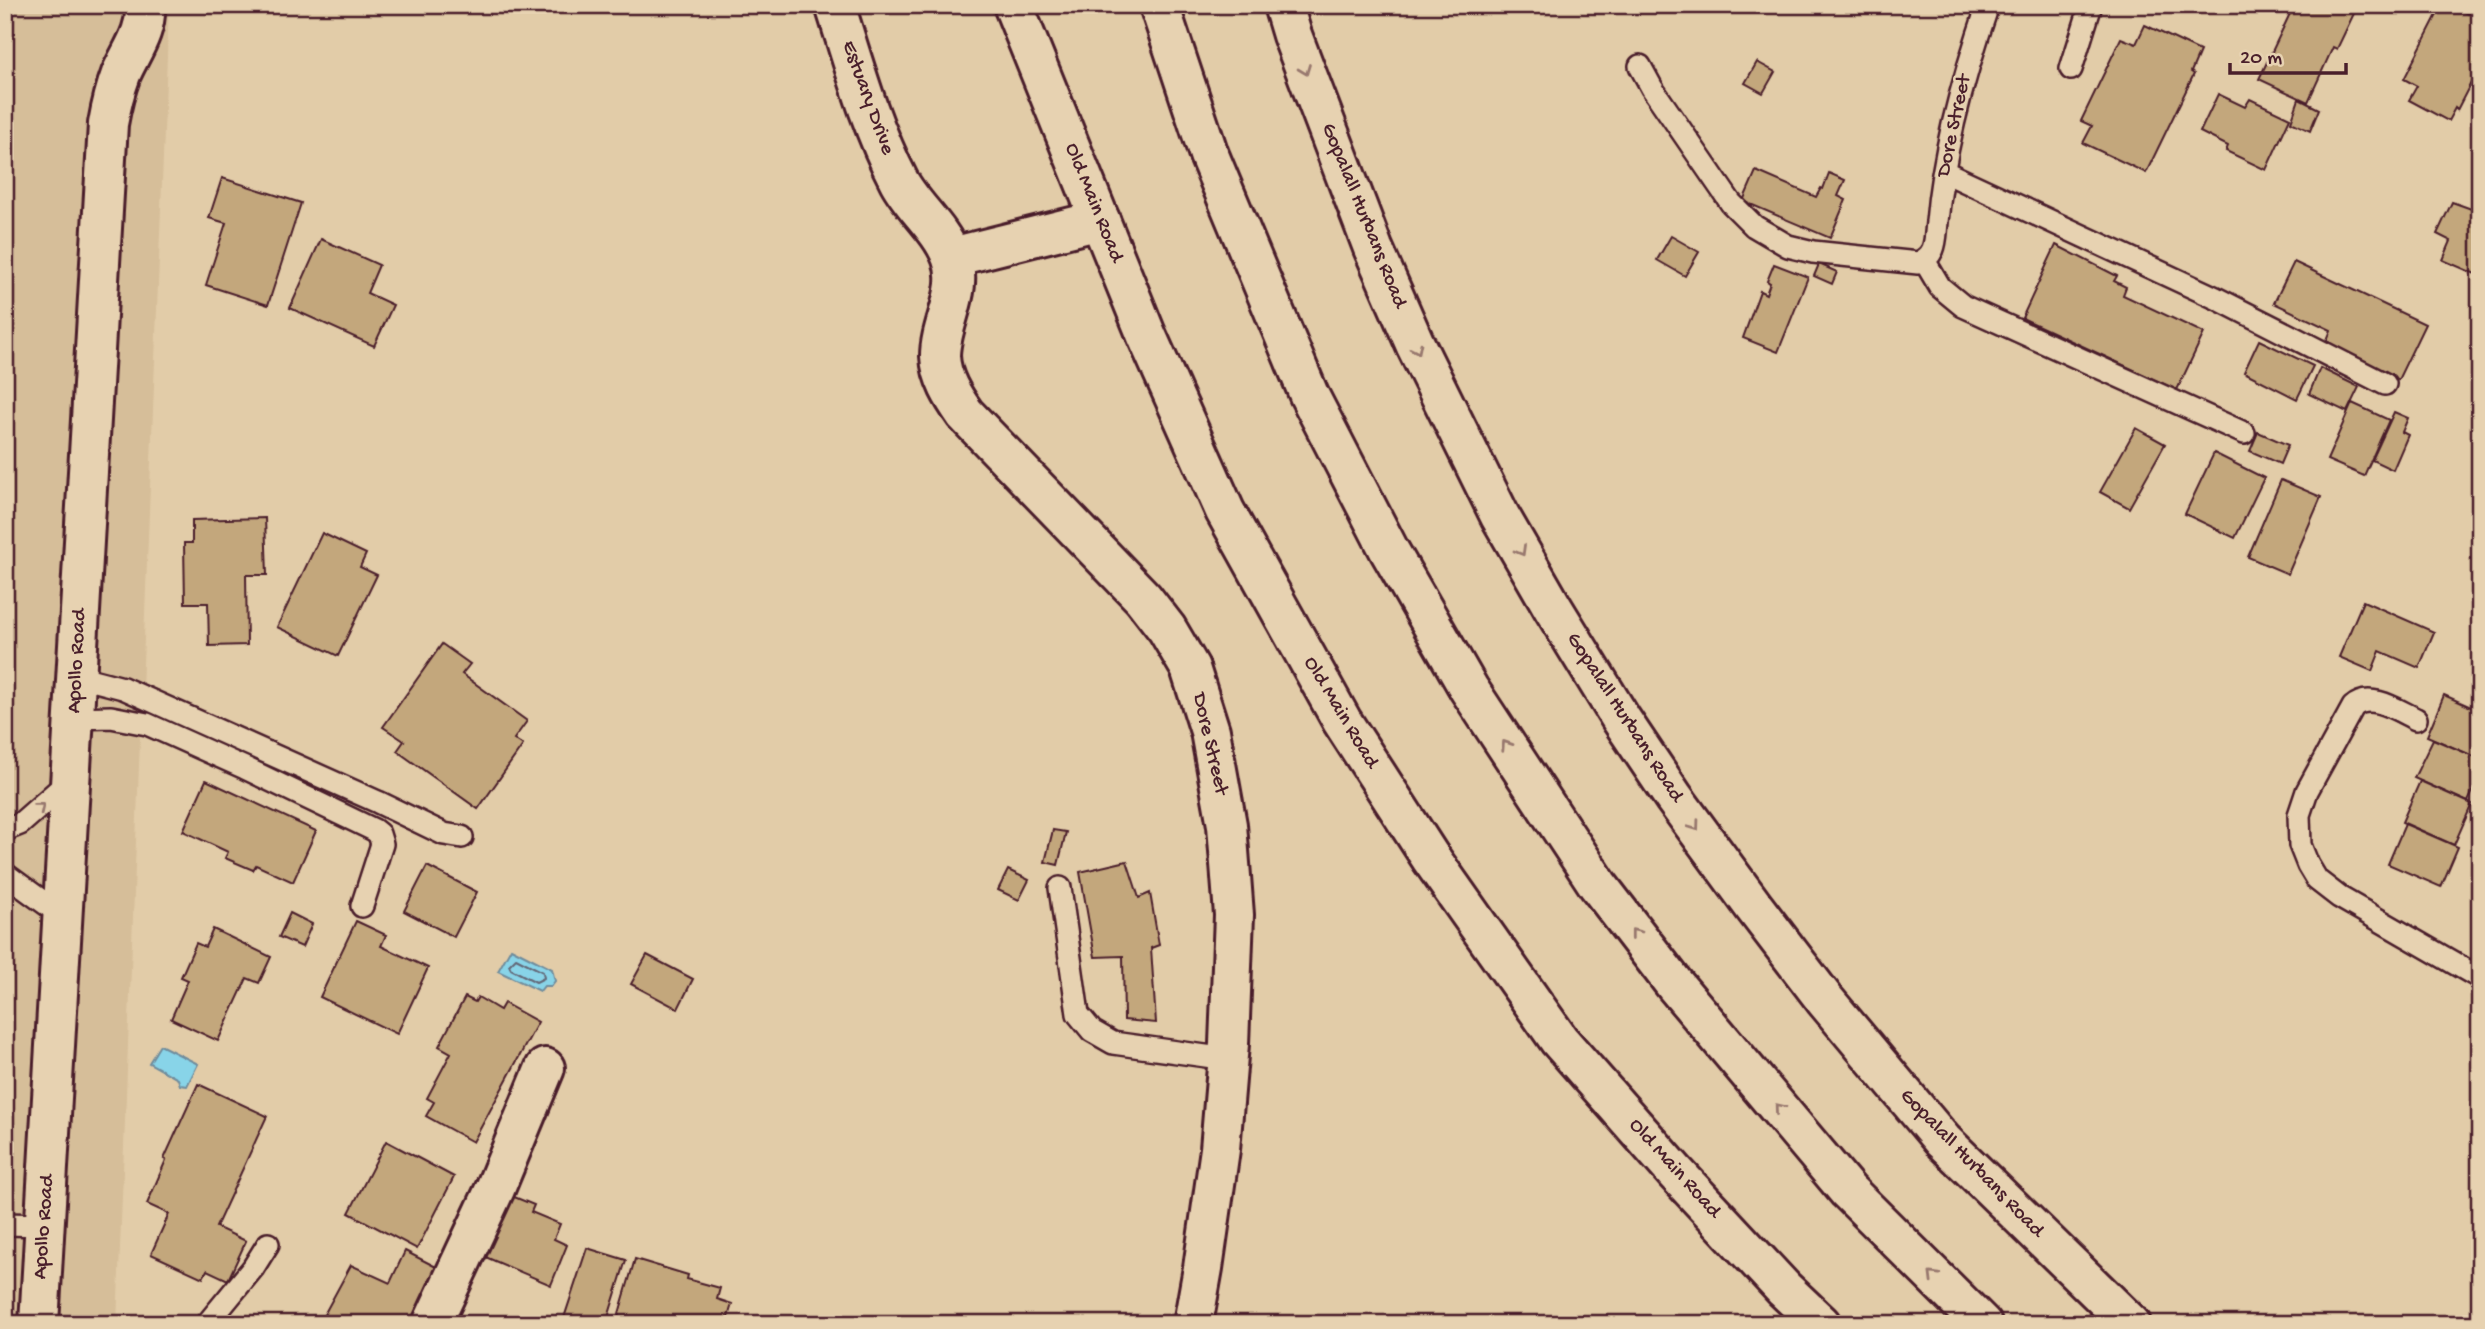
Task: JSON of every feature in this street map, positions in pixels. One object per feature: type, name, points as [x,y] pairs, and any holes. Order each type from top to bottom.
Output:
[{"type":"street","name":"Apollo Road","points":[[39,1324],[108,124],[122,72],[141,33],[145,5]]},
{"type":"street","name":"Estuary Drive","points":[[835,5],[873,127],[901,184],[922,209],[952,257]]},
{"type":"street","name":"Old Main Road","points":[[1013,5],[1146,334],[1225,511],[1342,721],[1430,858],[1559,1040],[1675,1172],[1784,1289],[1821,1324]]},
{"type":"street","points":[[1159,5],[1209,155],[1309,395],[1389,550],[1469,688],[1598,885],[1675,985],[1848,1191],[1982,1324]]},
{"type":"street","name":"Gopalall Hurbans Road","points":[[1283,5],[1373,248],[1415,344],[1500,516],[1621,719],[1674,798],[1762,917],[1825,1000],[1910,1102],[1952,1150],[2132,1324]]},
{"type":"street","points":[[952,257],[1100,220]]},
{"type":"street","name":"Dore Street","points":[[952,257],[955,284],[940,356],[951,394],[965,414],[1143,598],[1167,629],[1190,668],[1210,731],[1227,825],[1234,915],[1220,1149],[1193,1324]]},
{"type":"street","points":[[432,1324],[495,1189],[545,1068]]},
{"type":"lane","name":"Dore Street","points":[[1929,255],[1957,107],[1988,5]]},
{"type":"lane","points":[[2071,69],[2091,5]]},
{"type":"lane","points":[[1640,66],[1652,88],[1731,203],[1754,226],[1788,246],[1813,252],[1913,263],[1929,255],[1940,287],[1963,306],[2244,433]]},
{"type":"lane","points":[[1945,172],[2216,298],[2385,384]]},
{"type":"lane","points":[[77,676],[123,688],[379,802],[444,834],[462,837]]},
{"type":"lane","points":[[2416,719],[2376,702],[2364,701],[2354,707],[2307,791],[2299,815],[2300,845],[2317,880],[2339,897],[2480,978]]},
{"type":"lane","points":[[75,718],[110,717],[147,724],[374,830],[379,834],[382,844],[362,906]]},
{"type":"lane","points":[[5,830],[20,824],[71,779]]},
{"type":"lane","points":[[5,874],[64,917]]},
{"type":"lane","points":[[1060,888],[1078,1014],[1092,1031],[1113,1043],[1227,1059]]},
{"type":"lane","points":[[5,1224],[45,1225]]},
{"type":"lane","points":[[207,1324],[253,1268],[268,1244]]},
{"type":"shaded area","points":[[5,5],[169,5],[117,1324],[5,1324]]},
{"type":"water","points":[[511,948],[552,969],[555,981],[551,986],[544,986],[540,991],[498,971]]},
{"type":"water","points":[[160,1045],[198,1064],[187,1086],[180,1085],[178,1079],[149,1063]]},
{"type":"building","points":[[2294,5],[2358,5],[2337,49],[2333,47],[2308,102],[2259,79]]},
{"type":"building","points":[[2442,5],[2452,5],[2480,20],[2480,60],[2457,110],[2455,108],[2448,121],[2409,100],[2417,86],[2404,79]]},
{"type":"building","points":[[2145,25],[2200,51],[2191,72],[2194,74],[2146,173],[2083,143],[2092,126],[2081,121],[2121,38],[2136,44]]},
{"type":"building","points":[[1757,62],[1775,72],[1763,93],[1745,83]]},
{"type":"building","points":[[2218,94],[2245,107],[2250,99],[2290,118],[2266,170],[2226,151],[2228,146],[2200,132]]},
{"type":"building","points":[[2299,99],[2319,109],[2310,131],[2291,122]]},
{"type":"building","points":[[1756,171],[1816,197],[1821,188],[1823,189],[1829,173],[1845,180],[1838,196],[1846,200],[1830,238],[1743,201]]},
{"type":"building","points":[[222,178],[301,203],[268,305],[206,285],[226,223],[209,218]]},
{"type":"building","points":[[2452,202],[2480,212],[2480,276],[2443,260],[2451,241],[2437,234]]},
{"type":"building","points":[[1671,236],[1699,252],[1685,276],[1657,260]]},
{"type":"building","points":[[321,239],[379,265],[367,293],[393,305],[374,346],[290,308]]},
{"type":"building","points":[[2056,245],[2117,276],[2114,281],[2126,287],[2123,295],[2204,333],[2177,390],[2022,318]]},
{"type":"building","points":[[2294,262],[2425,324],[2398,380],[2325,345],[2331,330],[2274,303]]},
{"type":"building","points":[[1774,264],[1808,277],[1778,352],[1743,338],[1760,291],[1766,294],[1770,283],[1767,281]]},
{"type":"building","points":[[1819,264],[1837,272],[1832,284],[1814,276]]},
{"type":"building","points":[[2259,340],[2313,366],[2297,399],[2244,372]]},
{"type":"building","points":[[2320,368],[2359,387],[2347,412],[2309,394]]},
{"type":"building","points":[[2352,403],[2389,420],[2364,476],[2327,460]]},
{"type":"building","points":[[2394,412],[2408,418],[2402,432],[2408,435],[2393,470],[2372,460]]},
{"type":"building","points":[[2136,428],[2165,444],[2129,508],[2100,492]]},
{"type":"building","points":[[2258,432],[2288,445],[2280,464],[2250,451]]},
{"type":"building","points":[[2214,453],[2264,478],[2235,538],[2185,514]]},
{"type":"building","points":[[2281,480],[2321,497],[2288,574],[2248,557]]},
{"type":"building","points":[[265,518],[267,575],[246,575],[247,645],[209,646],[208,603],[185,603],[184,543],[192,543],[192,520]]},
{"type":"building","points":[[322,533],[366,554],[360,567],[377,575],[338,656],[277,627]]},
{"type":"building","points":[[2363,601],[2434,632],[2419,668],[2380,651],[2372,671],[2339,657]]},
{"type":"building","points":[[442,644],[470,664],[462,674],[527,721],[514,739],[523,745],[478,809],[397,751],[404,741],[383,727]]},
{"type":"building","points":[[2444,695],[2480,711],[2480,759],[2427,736]]},
{"type":"building","points":[[2433,739],[2480,759],[2480,776],[2468,802],[2414,778]]},
{"type":"building","points":[[206,780],[316,831],[293,882],[256,865],[253,870],[225,858],[228,852],[183,831]]},
{"type":"building","points":[[2420,781],[2472,804],[2454,845],[2402,822]]},
{"type":"building","points":[[2405,824],[2458,847],[2441,887],[2388,864]]},
{"type":"building","points":[[1053,830],[1066,832],[1058,865],[1045,862]]},
{"type":"building","points":[[1127,861],[1139,898],[1150,893],[1159,945],[1151,948],[1156,1023],[1124,1020],[1123,956],[1095,957],[1080,872]]},
{"type":"building","points":[[427,866],[477,892],[454,937],[404,911]]},
{"type":"building","points":[[1008,870],[1029,880],[1019,900],[998,890]]},
{"type":"building","points":[[290,913],[312,924],[302,947],[279,937]]},
{"type":"building","points":[[356,921],[386,935],[381,946],[428,968],[397,1034],[320,997]]},
{"type":"building","points":[[213,929],[271,957],[259,983],[247,978],[218,1041],[171,1019],[188,980],[181,977],[196,943],[205,947]]},
{"type":"building","points":[[647,955],[693,979],[678,1009],[631,984]]},
{"type":"building","points":[[465,997],[475,1002],[478,997],[500,1010],[504,1003],[538,1022],[473,1142],[426,1116],[434,1102],[427,1098],[451,1053],[439,1046]]},
{"type":"building","points":[[198,1084],[267,1116],[216,1227],[246,1241],[228,1280],[207,1270],[203,1278],[151,1254],[169,1214],[147,1204]]},
{"type":"building","points":[[386,1141],[454,1177],[417,1249],[349,1213]]},
{"type":"building","points":[[502,1192],[534,1205],[531,1212],[560,1224],[554,1239],[567,1245],[551,1285],[476,1253]]},
{"type":"building","points":[[587,1248],[626,1260],[606,1324],[581,1324],[564,1318]]},
{"type":"building","points":[[405,1251],[444,1271],[417,1324],[319,1324],[351,1265],[390,1283]]},
{"type":"building","points":[[635,1259],[688,1275],[687,1279],[720,1288],[717,1299],[732,1304],[726,1324],[616,1324]]}]
